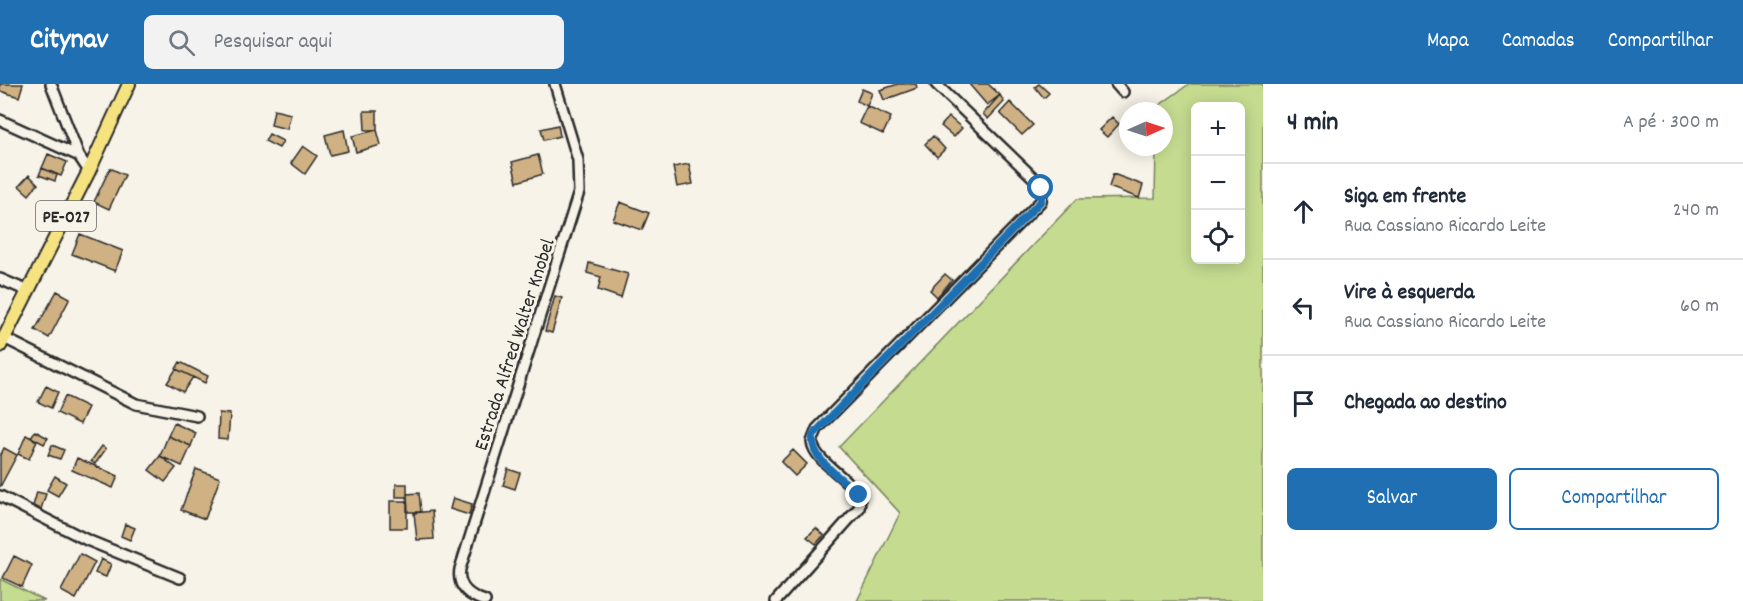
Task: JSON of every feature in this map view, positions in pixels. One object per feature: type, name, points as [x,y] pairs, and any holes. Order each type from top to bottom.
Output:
[{"type":"main road","name":"PE-027","points":[[2,342],[89,171],[129,84]]},
{"type":"street","points":[[51,84],[79,156],[89,171]]},
{"type":"street","name":"Estrada Alfred Walter Knobel","points":[[485,601],[470,594],[461,586],[460,569],[579,192],[578,160],[555,84]]},
{"type":"street","points":[[776,601],[860,508],[861,502],[857,493],[816,454],[812,442],[817,429],[1041,201],[1042,192],[1039,183],[936,84]]},
{"type":"street","points":[[1116,84],[1122,92]]},
{"type":"street","points":[[0,120],[79,156]]},
{"type":"street","points":[[0,279],[28,291]]},
{"type":"street","points":[[2,342],[136,404],[197,416]]},
{"type":"street","points":[[0,496],[87,540],[180,578]]},
{"type":"green space","points":[[1189,84],[1263,84],[1263,601],[857,601],[900,513],[839,447],[1077,199],[1155,198],[1156,156],[1173,156],[1173,102],[1164,102]]},
{"type":"green space","points":[[0,579],[45,601],[0,601]]},
{"type":"building","points":[[0,84],[23,84],[19,97],[0,91]]},
{"type":"building","points":[[898,84],[916,84],[917,88],[884,100],[880,90]]},
{"type":"building","points":[[969,84],[988,84],[1000,95],[987,105]]},
{"type":"building","points":[[1039,84],[1049,93],[1044,98],[1035,87]]},
{"type":"building","points":[[862,89],[872,93],[867,106],[857,101]]},
{"type":"building","points":[[1000,95],[1004,102],[988,119],[983,114]]},
{"type":"building","points":[[1010,102],[1033,125],[1022,135],[1000,113]]},
{"type":"building","points":[[867,106],[891,117],[883,134],[859,123]]},
{"type":"building","points":[[274,110],[291,114],[287,129],[271,125]]},
{"type":"building","points":[[364,111],[377,111],[377,130],[365,130]]},
{"type":"building","points":[[949,117],[962,128],[954,137],[941,126]]},
{"type":"building","points":[[1112,117],[1119,124],[1107,137],[1099,130]]},
{"type":"building","points":[[558,125],[560,136],[544,140],[541,129]]},
{"type":"building","points":[[344,130],[348,151],[330,155],[325,135]]},
{"type":"building","points":[[377,130],[381,145],[356,152],[352,136]]},
{"type":"building","points":[[269,134],[283,141],[279,148],[265,141]]},
{"type":"building","points":[[933,136],[945,149],[937,157],[925,144]]},
{"type":"building","points":[[303,146],[317,156],[305,174],[291,163]]},
{"type":"building","points":[[48,154],[67,162],[61,176],[42,168]]},
{"type":"building","points":[[538,155],[543,174],[517,182],[512,162]]},
{"type":"building","points":[[689,164],[693,184],[677,187],[673,167]]},
{"type":"building","points":[[42,168],[57,175],[55,181],[39,175]]},
{"type":"building","points":[[110,168],[125,175],[109,209],[94,202]]},
{"type":"building","points":[[1113,174],[1143,185],[1139,198],[1109,187]]},
{"type":"building","points":[[29,175],[38,184],[29,195],[19,186]]},
{"type":"building","points":[[620,202],[649,213],[642,230],[613,220]]},
{"type":"building","points":[[80,234],[123,251],[115,271],[72,254]]},
{"type":"building","points":[[589,263],[628,274],[621,298],[598,290],[601,277],[587,273]]},
{"type":"building","points":[[945,274],[952,280],[937,297],[930,290]]},
{"type":"building","points":[[57,291],[70,298],[49,338],[35,330]]},
{"type":"building","points":[[555,296],[562,298],[552,333],[545,331]]},
{"type":"building","points":[[180,362],[208,376],[205,383],[176,369]]},
{"type":"building","points":[[176,369],[193,377],[183,392],[167,383]]},
{"type":"building","points":[[46,386],[58,392],[51,408],[38,402]]},
{"type":"building","points":[[65,396],[88,407],[80,424],[57,413]]},
{"type":"building","points":[[219,413],[230,414],[228,440],[218,439]]},
{"type":"building","points":[[174,423],[196,433],[191,446],[168,436]]},
{"type":"building","points":[[35,431],[48,438],[44,444],[31,437]]},
{"type":"building","points":[[26,435],[37,441],[29,459],[18,454]]},
{"type":"building","points":[[168,436],[191,446],[182,466],[160,456]]},
{"type":"building","points":[[52,445],[64,450],[60,459],[48,455]]},
{"type":"building","points":[[102,446],[106,449],[95,464],[91,461]]},
{"type":"building","points":[[4,448],[17,455],[0,487],[0,456]]},
{"type":"building","points":[[793,450],[807,464],[795,476],[781,462]]},
{"type":"building","points":[[160,456],[176,468],[165,482],[149,470]]},
{"type":"building","points":[[77,458],[118,476],[113,488],[72,470]]},
{"type":"building","points":[[196,469],[220,478],[205,519],[181,510]]},
{"type":"building","points":[[508,469],[520,473],[515,489],[503,485]]},
{"type":"building","points":[[55,476],[66,483],[58,496],[47,490]]},
{"type":"building","points":[[396,484],[407,484],[407,497],[396,497]]},
{"type":"building","points":[[37,492],[46,494],[41,509],[33,506]]},
{"type":"building","points":[[419,493],[421,512],[408,512],[407,494]]},
{"type":"building","points":[[453,498],[472,504],[469,515],[450,509]]},
{"type":"building","points":[[390,501],[407,501],[407,528],[390,528]]},
{"type":"building","points":[[432,511],[434,539],[417,540],[414,513]]},
{"type":"building","points":[[125,524],[135,528],[130,540],[121,536]]},
{"type":"building","points":[[816,528],[824,535],[816,544],[807,537]]},
{"type":"building","points":[[80,554],[95,562],[76,599],[61,591]]},
{"type":"building","points":[[14,556],[32,565],[22,587],[3,578]]},
{"type":"building","points":[[101,559],[111,564],[106,577],[95,573]]},
{"type":"route","points":[[859,495],[816,454],[812,442],[813,435],[1041,201],[1041,188]]}]
